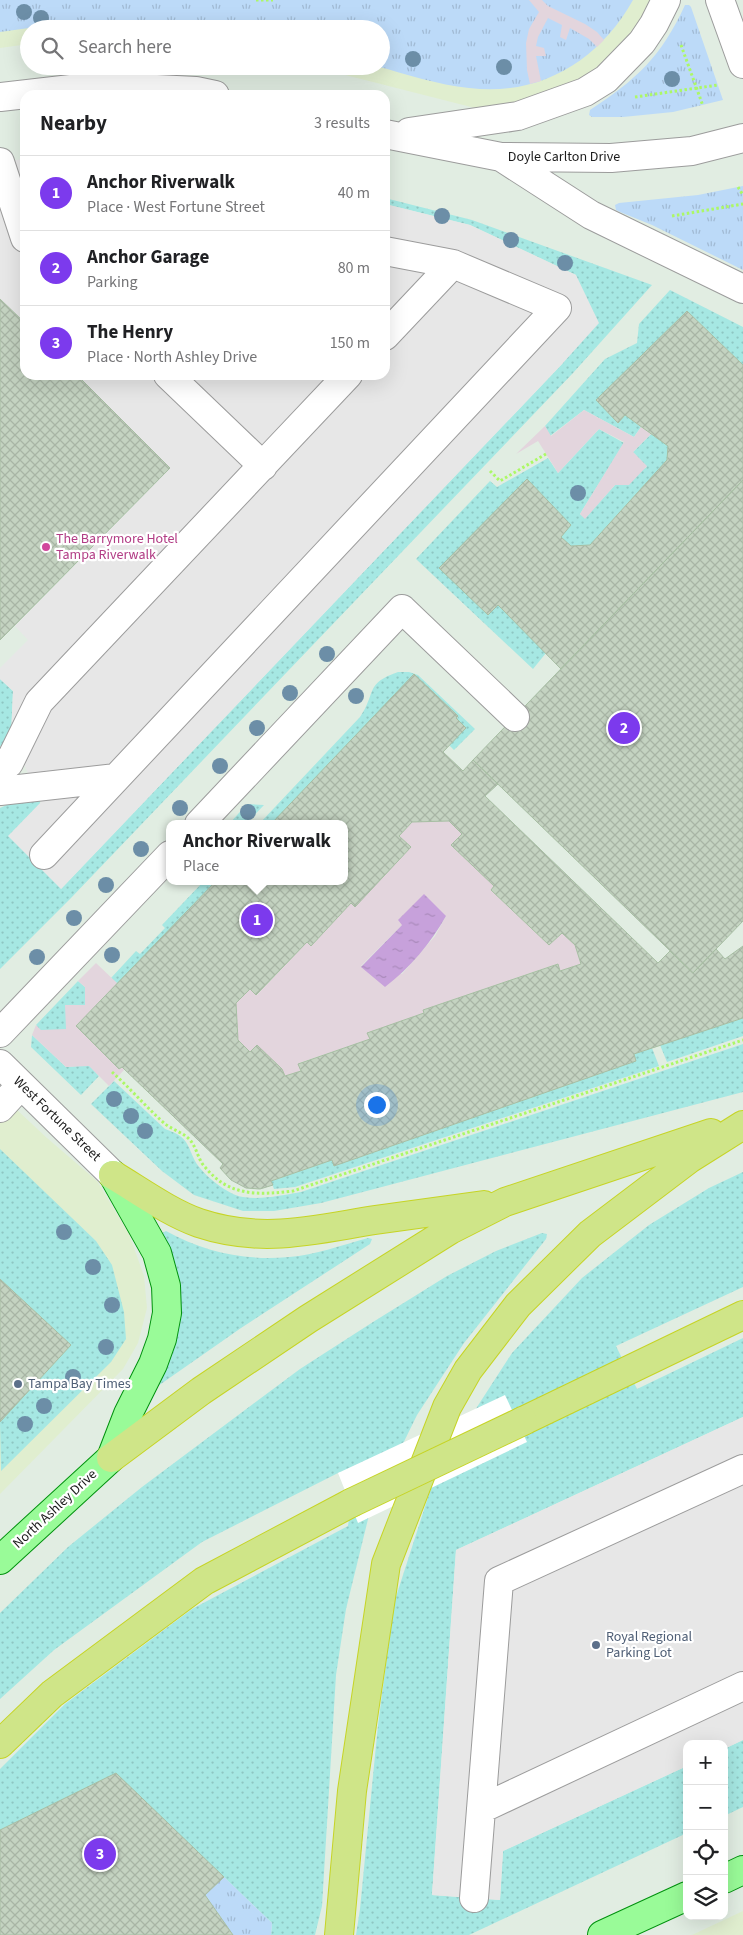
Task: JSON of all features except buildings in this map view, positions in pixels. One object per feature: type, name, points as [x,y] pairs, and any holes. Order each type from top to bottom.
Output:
[{"type":"highway","points":[[111,1458],[201,1391],[308,1319],[450,1230],[505,1202],[743,1124]]},
{"type":"highway","points":[[339,1935],[352,1791],[386,1564],[447,1407],[468,1370],[518,1305],[590,1234],[689,1159],[743,1124]]},
{"type":"highway","points":[[113,1175],[162,1205],[198,1223],[235,1233],[274,1235],[505,1202]]},
{"type":"highway","points":[[0,1744],[52,1694],[204,1581],[351,1503],[743,1315]]},
{"type":"main road","points":[[111,1458],[128,1414],[153,1364],[162,1340],[167,1313],[166,1286],[157,1253],[113,1175]]},
{"type":"main road","name":"North Ashley Drive","points":[[0,1560],[111,1458]]},
{"type":"main road","points":[[728,1877],[743,1870]]},
{"type":"main road","points":[[602,1935],[683,1898]]},
{"type":"street","points":[[390,134],[518,116],[585,92],[606,79],[636,49],[654,24],[666,0]]},
{"type":"street","points":[[720,0],[743,64]]},
{"type":"street","points":[[62,90],[97,86],[176,90]]},
{"type":"street","points":[[0,97],[20,95]]},
{"type":"street","name":"Doyle Carlton Drive","points":[[390,134],[501,157],[611,158],[692,151],[743,138]]},
{"type":"street","points":[[501,157],[591,215],[743,289]]},
{"type":"street","points":[[0,162],[20,223]]},
{"type":"street","points":[[44,855],[557,308],[453,264],[390,252]]},
{"type":"street","points":[[390,331],[453,264]]},
{"type":"street","points":[[173,380],[263,466]]},
{"type":"street","points":[[0,764],[9,763],[39,702],[343,380]]},
{"type":"street","points":[[203,820],[402,609],[515,717]]},
{"type":"street","points":[[0,791],[116,778]]},
{"type":"street","points":[[0,1033],[166,859]]},
{"type":"street","name":"West Fortune Street","points":[[0,1064],[113,1175]]},
{"type":"street","points":[[0,1108],[21,1085]]},
{"type":"street","points":[[474,1898],[499,1581],[743,1469]]},
{"type":"street","points":[[481,1810],[743,1686]]},
{"type":"path","points":[[256,0],[273,0]]},
{"type":"path","points":[[680,43],[703,106]]},
{"type":"path","points":[[626,97],[662,94],[718,85]]},
{"type":"path","points":[[738,187],[743,195]]},
{"type":"path","points":[[671,216],[743,204]]},
{"type":"path","points":[[490,471],[500,481],[546,454]]},
{"type":"path","points":[[112,1072],[166,1125],[190,1140],[203,1166],[213,1176],[227,1186],[243,1193],[264,1194],[293,1191],[743,1040]]},
{"type":"shaded area","points":[[0,0],[652,0],[649,9],[633,32],[596,71],[575,84],[503,108],[475,108],[345,75],[390,75],[390,20],[20,20],[20,45],[0,48]]},
{"type":"shaded area","points":[[529,0],[542,0],[548,6],[585,24],[597,32],[604,40],[597,47],[589,39],[570,28],[566,40],[560,37],[562,25],[548,18],[538,37],[536,46],[544,48],[546,56],[536,56],[541,81],[530,84],[527,70],[526,43],[529,29],[539,12]]},
{"type":"shaded area","points":[[20,159],[20,318],[0,299],[0,164]]},
{"type":"shaded area","points":[[390,199],[472,220],[652,285],[573,373],[71,898],[0,969],[0,808],[9,804],[39,798],[61,889],[563,363],[576,275],[470,225],[390,205]]},
{"type":"shaded area","points":[[390,205],[470,225],[576,275],[599,323],[61,889],[8,836],[41,802],[11,736],[13,691],[0,679],[0,668],[28,640],[15,626],[170,468],[82,380],[390,380]]},
{"type":"shaded area","points":[[670,290],[743,327],[743,365],[687,311],[596,400],[618,423],[625,415],[641,427],[634,437],[584,410],[550,436],[545,426],[605,359],[637,343],[639,324]]},
{"type":"shaded area","points":[[584,410],[634,437],[641,427],[651,434],[633,452],[647,466],[629,485],[615,485],[585,519],[580,514],[624,442],[599,429],[558,473],[538,441],[516,454],[545,426],[551,436]]},
{"type":"shaded area","points":[[599,429],[624,443],[580,514],[585,518],[615,485],[647,467],[633,452],[651,434],[668,446],[667,460],[590,545],[571,546],[561,537],[570,525],[527,479],[440,568],[488,615],[498,605],[546,653],[533,669],[416,559],[490,481],[497,487],[548,458],[558,473]]},
{"type":"shaded area","points":[[398,672],[409,672],[418,675],[475,729],[454,750],[449,745],[458,716],[278,820],[263,820],[360,717],[376,685],[387,676]]},
{"type":"shaded area","points":[[0,679],[13,691],[11,736],[5,744],[0,746]]},
{"type":"shaded area","points":[[247,804],[264,805],[250,820],[233,820]]},
{"type":"shaded area","points":[[449,821],[462,834],[451,845],[494,886],[491,890],[549,945],[562,933],[575,945],[581,964],[560,971],[557,964],[423,1010],[424,1013],[368,1033],[370,1039],[299,1063],[301,1071],[285,1076],[282,1069],[257,1046],[250,1052],[238,1040],[236,1003],[250,989],[257,995],[307,942],[311,946],[351,903],[355,906],[411,847],[399,836],[412,822]],"holes":[[[446,916],[435,936],[402,974],[361,966],[403,924],[398,920]]]},
{"type":"shaded area","points":[[200,885],[212,885],[118,984],[111,978],[136,951],[140,954],[165,928],[162,925]]},
{"type":"shaded area","points":[[96,963],[118,984],[119,1069],[122,1067],[124,1070],[109,1086],[89,1066],[66,1067],[32,1035],[36,1025],[41,1030],[66,1029],[65,1005],[85,1005],[85,987],[78,981]]},
{"type":"shaded area","points":[[78,981],[85,987],[85,1005],[66,1030],[40,1030],[36,1025]]},
{"type":"shaded area","points":[[743,1018],[743,1036],[667,1062],[660,1045]]},
{"type":"shaded area","points":[[32,1035],[66,1067],[89,1065],[99,1076],[81,1095],[31,1047]]},
{"type":"shaded area","points":[[743,1044],[743,1092],[321,1203],[274,1211],[243,1211],[194,1195],[162,1171],[91,1104],[114,1081],[165,1129],[178,1135],[185,1141],[195,1161],[216,1184],[243,1197],[265,1198],[301,1192]]},
{"type":"shaded area","points":[[652,1048],[659,1066],[295,1187],[274,1189],[271,1181],[332,1160],[334,1166],[635,1061],[634,1054]]},
{"type":"shaded area","points":[[0,1094],[97,1181],[129,1234],[144,1276],[147,1308],[138,1343],[123,1369],[0,1494]]},
{"type":"shaded area","points":[[0,1149],[96,1241],[112,1265],[124,1312],[126,1339],[111,1362],[1,1471],[0,1422],[71,1345],[0,1279]]},
{"type":"shaded area","points":[[743,1172],[743,1287],[616,1346],[637,1389],[743,1338],[743,1417],[456,1550],[432,1895],[500,1900],[503,1851],[683,1768],[683,1835],[469,1935],[356,1935],[378,1725],[394,1603],[431,1488],[477,1407],[512,1353],[582,1278],[649,1225],[709,1188]]},
{"type":"shaded area","points":[[166,1231],[210,1250],[257,1258],[299,1256],[368,1238],[372,1239],[370,1244],[241,1328],[158,1386],[160,1234]]},
{"type":"shaded area","points":[[542,1233],[547,1234],[546,1239],[464,1343],[417,1415],[370,1511],[346,1609],[336,1675],[322,1906],[315,1935],[271,1935],[272,1923],[116,1774],[0,1830],[0,1769],[65,1704],[192,1609],[348,1526],[351,1503],[340,1472],[202,1542],[54,1650],[0,1699],[0,1613],[68,1547],[142,1487],[300,1369],[447,1276],[496,1251]]},
{"type":"shaded area","name":"Royal Regional Parking Lot","points":[[743,1417],[743,1740],[728,1747],[728,1740],[683,1740],[683,1768],[503,1851],[500,1900],[432,1895],[456,1550]]},
{"type":"shaded area","points":[[743,1740],[743,1807],[728,1814],[728,1785],[728,1747]]},
{"type":"shaded area","points":[[743,1911],[743,1935],[692,1935],[724,1920],[728,1920],[728,1918]]},
{"type":"green space","points":[[0,0],[633,0],[619,22],[603,41],[585,57],[543,80],[519,87],[495,89],[469,88],[446,84],[390,70],[390,20],[20,20],[20,29],[0,32]]},
{"type":"green space","points":[[685,5],[691,7],[723,100],[673,112],[623,117],[592,117],[589,115],[590,110],[634,77],[657,53],[667,39]]},
{"type":"green space","points":[[743,186],[743,270],[652,225],[616,210],[615,205],[619,203],[698,195]]},
{"type":"green space","points":[[224,1877],[272,1923],[271,1935],[233,1935],[205,1895]]},
{"type":"water","points":[[424,894],[446,916],[434,936],[419,954],[403,972],[385,987],[361,967],[402,925],[398,920]]},
{"type":"pier","points":[[505,1395],[527,1442],[358,1523],[338,1473]]},
{"type":"place","name":"The Barrymore Hotel Tampa Riverwalk","points":[[46,547]]},
{"type":"place","name":"Anchor Garage","points":[[624,728]]},
{"type":"place","name":"Anchor Riverwalk","points":[[257,920]]},
{"type":"place","name":"Tampa Bay Times","points":[[18,1384]]},
{"type":"place","name":"Royal Regional Parking Lot","points":[[596,1645]]},
{"type":"place","name":"The Henry","points":[[100,1854]]}]
